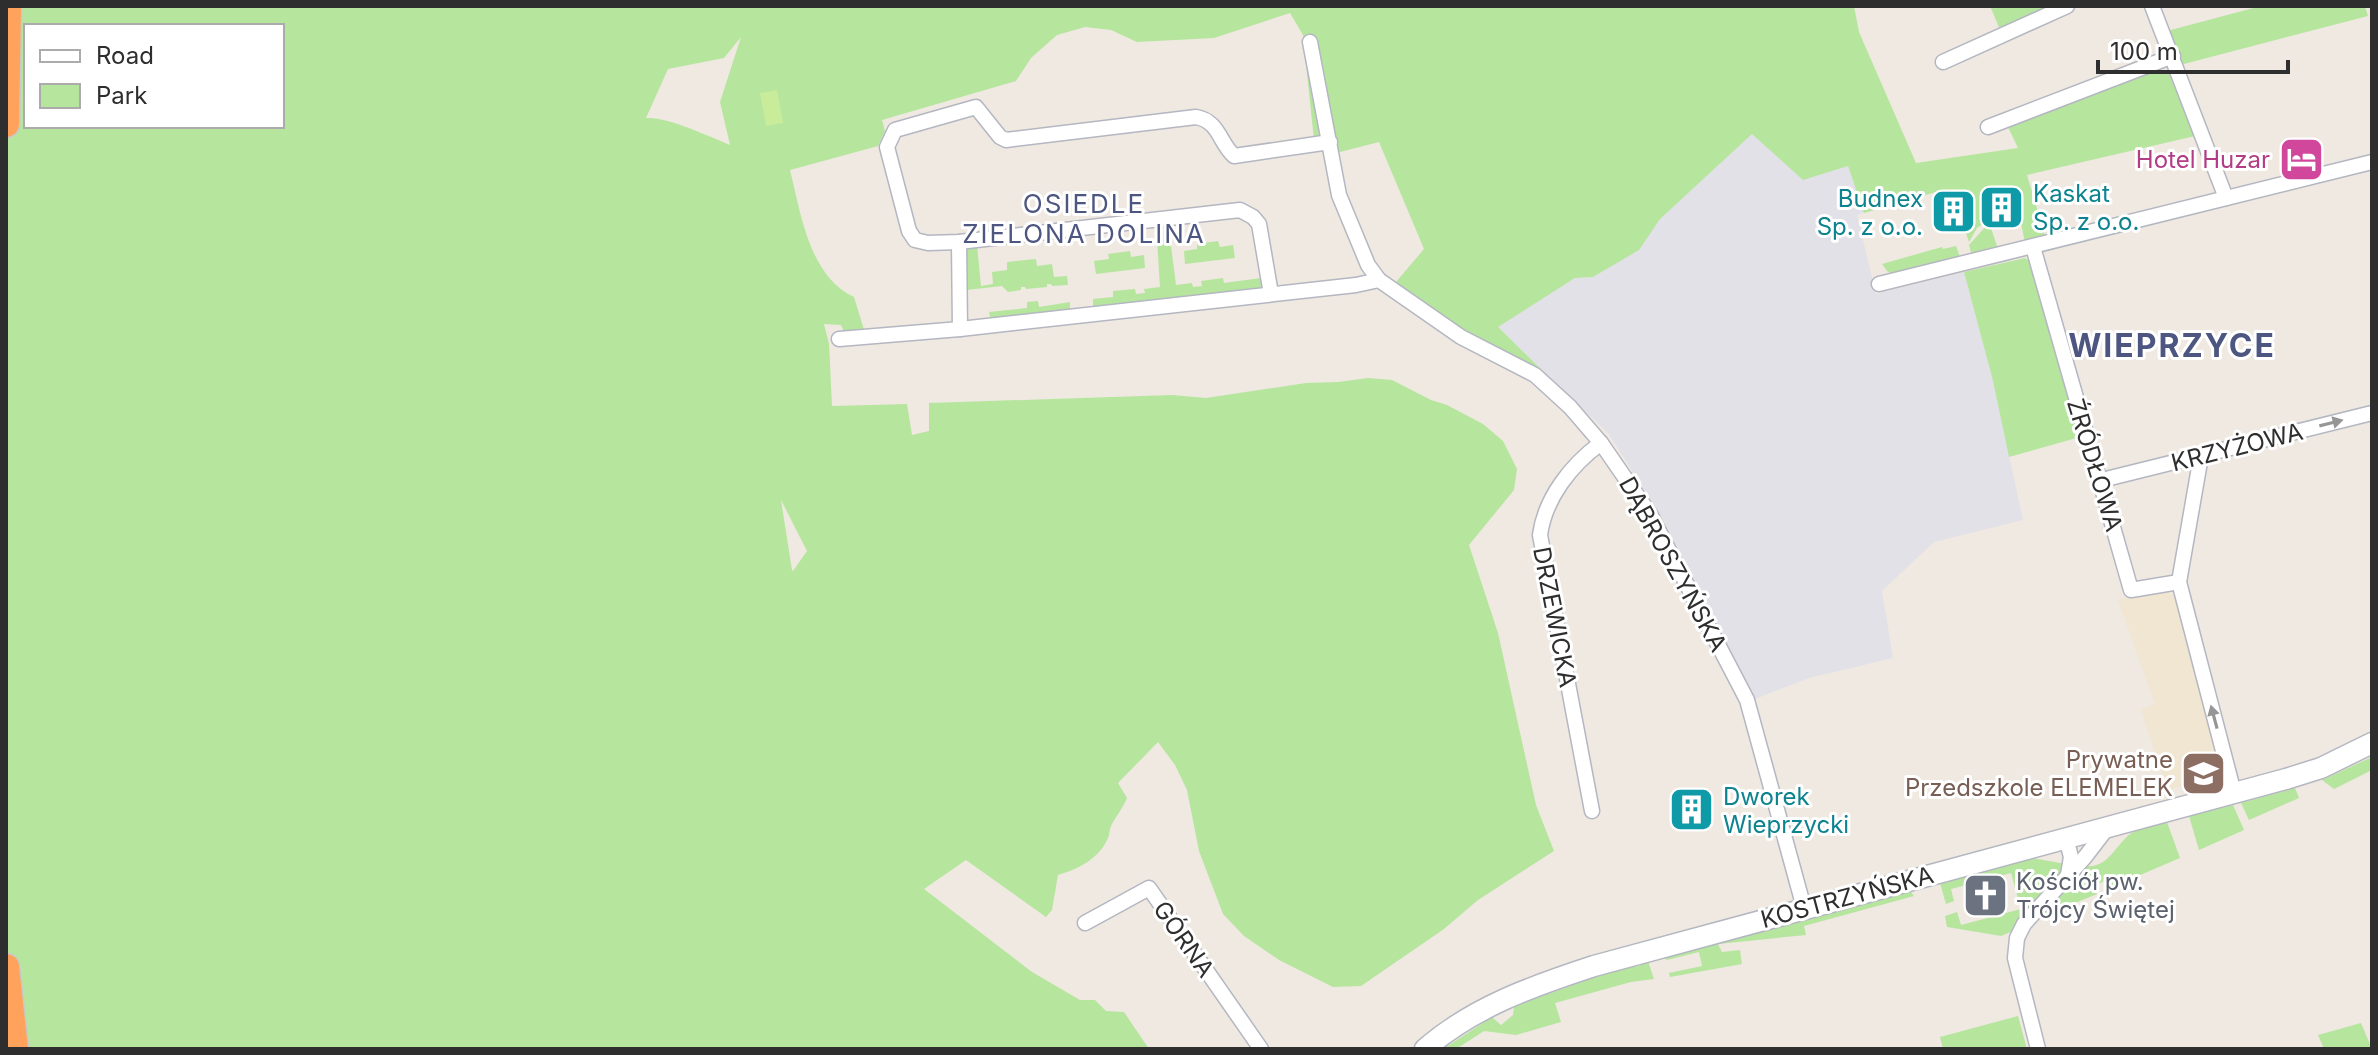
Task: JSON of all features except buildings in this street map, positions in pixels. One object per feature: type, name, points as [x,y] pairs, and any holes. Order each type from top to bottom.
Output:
[{"type":"highway","points":[[6,124],[8,6]]},
{"type":"highway","points":[[6,967],[15,1049]]},
{"type":"main road","name":"KOSTRZYŃSKA","points":[[1425,1049],[1478,1012],[1521,992],[1613,960],[2314,771],[2372,743]]},
{"type":"street","points":[[1943,62],[2067,6]]},
{"type":"street","points":[[2152,6],[2226,198]]},
{"type":"street","name":"DĄBROSZYŃSKA","points":[[1310,42],[1339,195],[1368,265],[1379,280],[1461,337],[1535,375],[1570,407],[1601,443],[1650,514],[1747,700],[1804,908]]},
{"type":"street","points":[[1988,127],[2173,56]]},
{"type":"street","points":[[1271,294],[1259,224],[1240,210],[959,242],[928,243],[915,240],[909,231],[887,147],[895,130],[976,107],[1000,137],[1006,140],[1196,117],[1213,124],[1234,156],[1330,142]]},
{"type":"street","points":[[1879,284],[2372,162]]},
{"type":"street","points":[[959,242],[960,329]]},
{"type":"street","name":"ŹRÓDŁOWA","points":[[2033,247],[2131,590],[2179,582]]},
{"type":"street","points":[[839,339],[960,329],[1379,280]]},
{"type":"street","name":"KRZYŻOWA","points":[[2102,480],[2372,413]]},
{"type":"street","name":"DRZEWICKA","points":[[1592,811],[1540,535],[1546,508],[1557,491],[1584,456],[1601,443]]},
{"type":"street","points":[[2201,456],[2179,582],[2234,793]]},
{"type":"street","points":[[2038,1049],[2015,958],[2015,943],[2024,924],[2108,827]]},
{"type":"street","points":[[2066,838],[2071,857],[2068,875]]},
{"type":"street","name":"GÓRNA","points":[[1085,923],[1149,888],[1261,1049]]},
{"type":"shaded area","points":[[1752,133],[1848,166],[1864,213],[1857,215],[1876,294],[1964,272],[1993,381],[2023,520],[1934,542],[1882,591],[1893,658],[1809,678],[1755,699],[1664,521],[1608,433],[1497,327],[1575,278],[1593,277],[1638,250],[1659,219]]},
{"type":"shaded area","points":[[2164,590],[2178,599],[2226,774],[2167,790],[2141,709],[2155,704],[2118,600]]},
{"type":"green space","points":[[6,6],[1854,6],[1859,32],[1916,163],[2018,148],[2008,127],[2155,69],[2171,73],[2195,136],[2027,175],[2046,239],[2025,243],[2009,190],[1984,197],[1990,219],[1977,228],[1969,242],[1966,233],[1971,231],[1961,192],[1938,198],[1936,192],[1864,213],[1848,166],[1803,180],[1752,134],[1660,219],[1639,250],[1593,277],[1575,278],[1498,327],[1547,375],[1447,322],[1396,282],[1424,249],[1379,142],[1340,152],[1314,140],[1303,35],[1290,13],[1214,38],[1137,42],[1111,30],[1085,27],[1057,35],[1031,58],[1016,81],[882,120],[885,131],[878,146],[790,170],[809,242],[827,274],[854,297],[865,333],[845,334],[841,325],[824,324],[829,344],[832,406],[907,404],[912,435],[929,431],[929,403],[1172,395],[1206,398],[1306,383],[1368,378],[1392,380],[1483,424],[1503,441],[1517,469],[1514,490],[1469,545],[1498,633],[1536,805],[1554,851],[1478,900],[1444,929],[1361,986],[1333,987],[1279,960],[1244,936],[1223,914],[1199,851],[1187,790],[1175,765],[1158,742],[1118,783],[1127,798],[1099,852],[1073,870],[1058,875],[1052,910],[1046,917],[966,860],[924,889],[1032,972],[1080,1000],[1095,1000],[1106,1011],[1124,1012],[1149,1049],[6,1049]],"holes":[[[741,37],[720,102],[730,145],[677,124],[646,118],[668,69],[724,58]],[[781,500],[807,551],[793,571],[792,570]]]},
{"type":"green space","points":[[1990,6],[2059,6],[2001,32]]},
{"type":"green space","points":[[2261,6],[2365,6],[2368,16],[2180,65],[2167,31]]},
{"type":"green space","points":[[777,90],[783,123],[766,126],[760,93]]},
{"type":"green space","points":[[1168,222],[1176,285],[1192,283],[1193,287],[1202,286],[1201,281],[1223,278],[1224,283],[1261,278],[1263,287],[1093,307],[1093,299],[1113,297],[1113,291],[1135,289],[1136,294],[1145,293],[1144,289],[1160,287],[1156,224]]},
{"type":"green space","points":[[1987,225],[1998,249],[1972,256],[1969,245]]},
{"type":"green space","points":[[1218,241],[1220,247],[1233,245],[1235,258],[1185,264],[1184,251],[1197,249],[1197,244]]},
{"type":"green space","points":[[977,245],[981,286],[993,284],[992,272],[1007,270],[1007,262],[1036,259],[1037,266],[1052,264],[1054,277],[1067,276],[1068,285],[1021,287],[1021,290],[1008,292],[1002,286],[967,290],[965,251]]},
{"type":"green space","points":[[1956,246],[1961,260],[1893,275],[1882,264],[1942,247]]},
{"type":"green space","points":[[1130,251],[1131,257],[1144,255],[1145,268],[1096,274],[1094,261],[1109,259],[1108,254]]},
{"type":"green space","points":[[2025,258],[2032,263],[2080,437],[2009,457],[1993,381],[1964,272]]},
{"type":"green space","points":[[1038,301],[1039,307],[1070,302],[1070,311],[991,320],[989,312],[1027,308],[1027,302]]},
{"type":"green space","points":[[2372,757],[2372,770],[2334,789],[2322,780]]},
{"type":"green space","points":[[2295,788],[2299,798],[2249,820],[2241,803]]},
{"type":"green space","points":[[2233,805],[2244,830],[2199,850],[2189,816]]},
{"type":"green space","points":[[2167,822],[2180,858],[2112,887],[2107,880],[2100,883],[2085,871],[2084,866],[2105,861],[2134,832]]},
{"type":"green space","points":[[2032,858],[2066,864],[2065,869],[2013,931],[2001,936],[1947,927],[1945,916],[1957,912],[1961,925],[2021,909],[2011,873],[1951,889],[1954,901],[1946,904],[1940,883]]},
{"type":"green space","points":[[2077,876],[2097,894],[2041,917]]},
{"type":"green space","points":[[1910,891],[1914,896],[1804,926],[1806,935],[1718,944],[1722,952],[1740,950],[1742,964],[1670,977],[1669,973],[1702,966],[1699,952],[1667,960],[1663,957]]},
{"type":"green space","points":[[1648,961],[1654,979],[1631,982],[1555,1003],[1561,1022],[1516,1035],[1484,1031],[1456,1049],[1443,1049],[1492,1017],[1501,1025],[1513,1015],[1514,1006]]},
{"type":"green space","points":[[2018,1016],[2027,1049],[1943,1049],[1940,1037]]},
{"type":"green space","points":[[2361,1023],[2372,1049],[2324,1049],[2318,1035]]},
{"type":"place","name":"Hotel Huzar","points":[[2301,159]]},
{"type":"place","name":"Kaskat Sp. z o.o.","points":[[2002,207]]},
{"type":"place","name":"Budnex Sp. z o.o.","points":[[1954,212]]},
{"type":"place","name":"Prywatne Przedszkole ELEMELEK","points":[[2204,773]]},
{"type":"place","name":"Dworek Wieprzycki","points":[[1692,810]]},
{"type":"place","name":"Kościół pw. Trójcy Świętej","points":[[1985,895]]},
{"type":"district","name":"OSIEDLE ZIELONA DOLINA","points":[[1084,218]]},
{"type":"district","name":"WIEPRZYCE","points":[[2172,345]]}]
